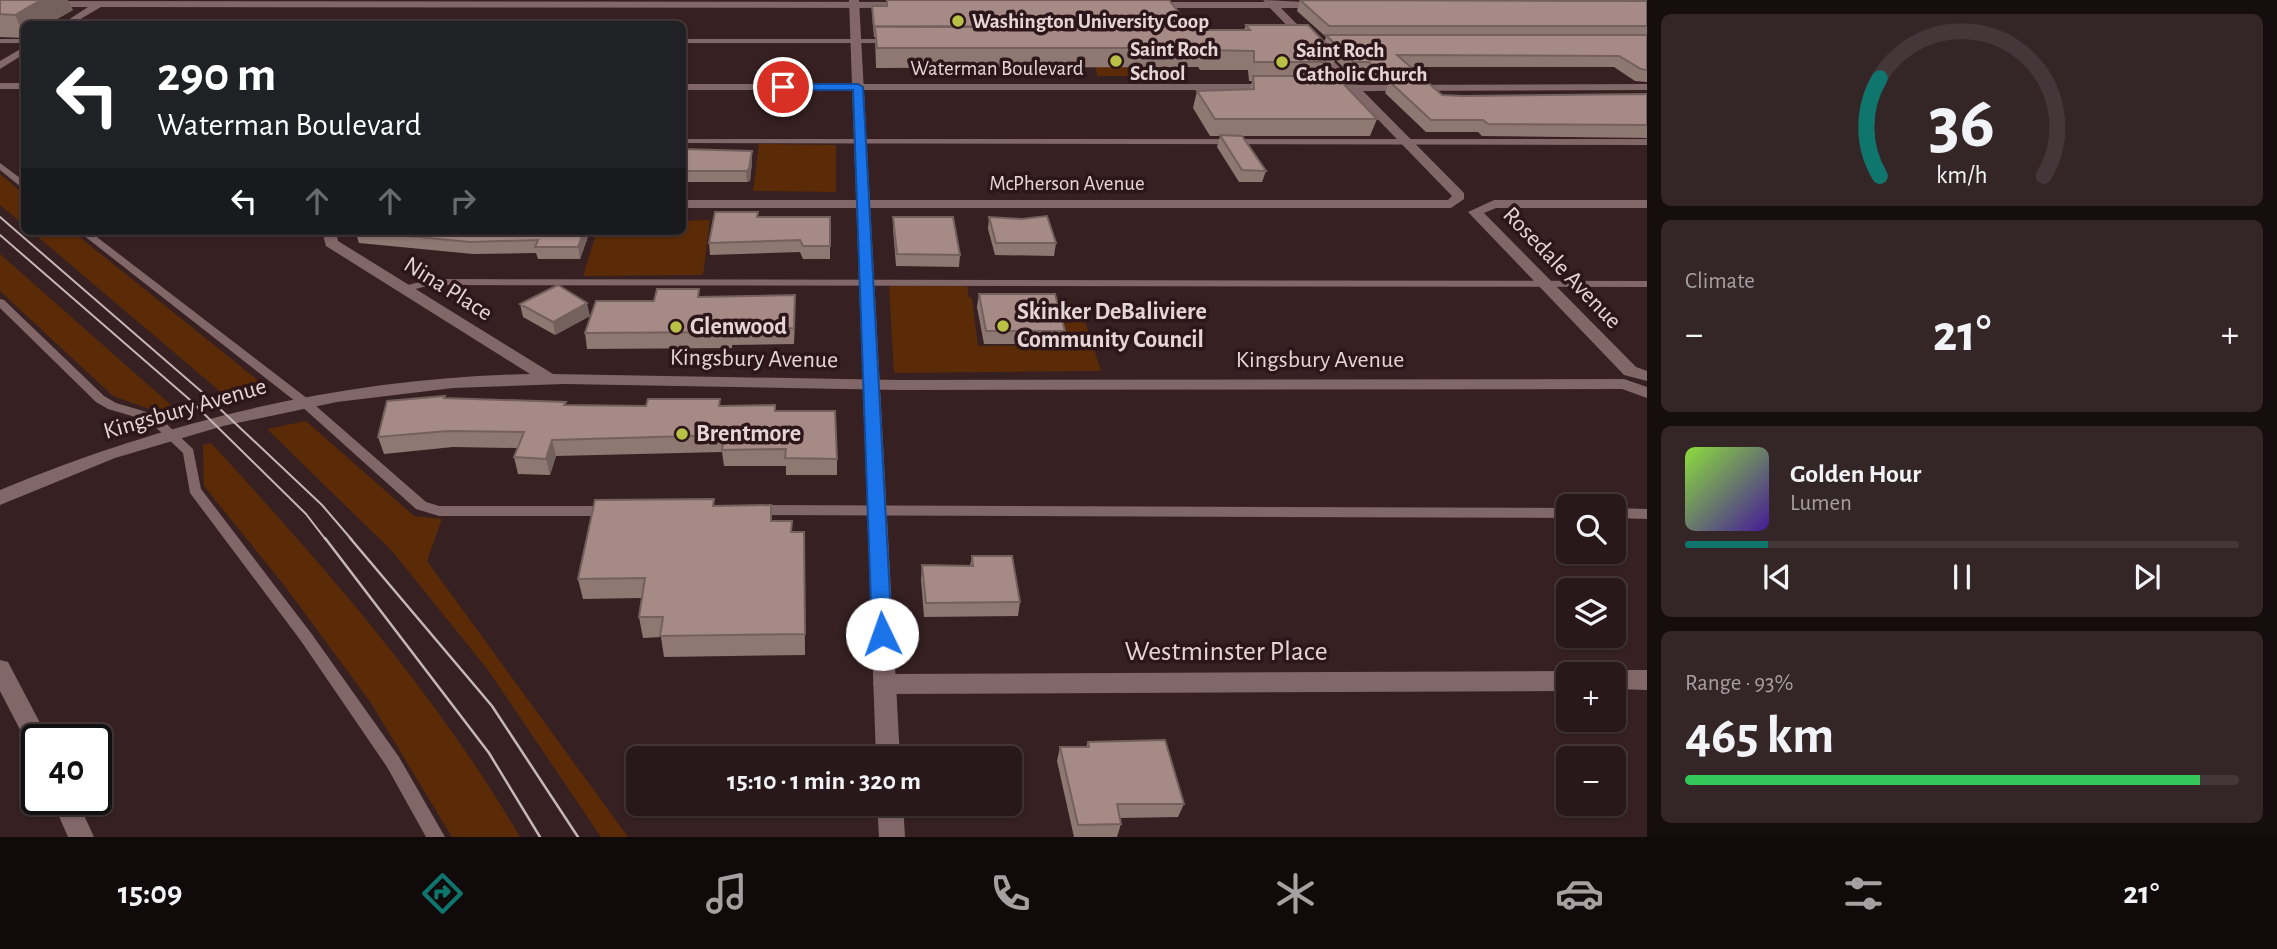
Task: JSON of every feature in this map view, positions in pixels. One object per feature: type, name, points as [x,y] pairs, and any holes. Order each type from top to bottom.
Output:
[{"type":"street","points":[[71,21],[103,2]]},
{"type":"street","points":[[854,2],[887,746]]},
{"type":"street","points":[[0,4],[854,2],[926,5]]},
{"type":"street","points":[[1270,2],[1407,141]]},
{"type":"street","points":[[1142,5],[1171,8],[1270,2],[1329,5]]},
{"type":"street","points":[[0,66],[21,52]]},
{"type":"street","points":[[0,86],[21,86]]},
{"type":"street","name":"Waterman Boulevard","points":[[686,87],[1293,88]]},
{"type":"street","points":[[1332,88],[1647,87]]},
{"type":"street","name":"McPherson Avenue","points":[[686,204],[1451,204],[1460,196],[1407,141]]},
{"type":"street","name":"Rosedale Avenue","points":[[1647,204],[1494,204],[1475,212],[1630,371],[1647,376]]},
{"type":"street","name":"Nina Place","points":[[330,235],[331,243],[551,380]]},
{"type":"street","name":"Kingsbury Avenue","points":[[0,498],[143,444],[252,413],[304,402],[454,383],[551,380],[871,385],[1624,384],[1647,393]]},
{"type":"street","points":[[0,669],[29,724]]},
{"type":"street","points":[[1626,680],[1647,680]]},
{"type":"street","name":"Westminster Place","points":[[884,684],[1556,681]]},
{"type":"street","points":[[71,815],[81,837]]},
{"type":"street","points":[[891,816],[892,837]]},
{"type":"lane","points":[[0,41],[21,41]]},
{"type":"lane","points":[[686,41],[899,41]]},
{"type":"lane","points":[[1310,42],[1325,42]]},
{"type":"lane","points":[[686,141],[1647,142]]},
{"type":"lane","points":[[0,166],[21,183]]},
{"type":"lane","points":[[88,235],[304,402],[421,506],[439,511],[620,510]]},
{"type":"lane","points":[[404,289],[431,282],[1647,284]]},
{"type":"lane","points":[[0,302],[100,399],[112,406],[153,418],[190,452],[195,489],[306,636],[393,762],[436,837]]},
{"type":"lane","points":[[746,510],[1556,513]]},
{"type":"lane","points":[[1626,513],[1647,514]]},
{"type":"shaded area","points":[[1095,67],[1158,67],[1163,76],[1098,76]]},
{"type":"shaded area","points":[[759,144],[836,145],[836,192],[753,191]]},
{"type":"shaded area","points":[[0,174],[21,192],[21,222],[0,205]]},
{"type":"shaded area","points":[[710,220],[703,275],[583,276],[596,235],[686,235],[686,221]]},
{"type":"shaded area","points":[[36,235],[77,235],[270,390],[229,399]]},
{"type":"shaded area","points":[[0,254],[180,413],[169,416],[113,396],[0,291]]},
{"type":"shaded area","points":[[889,286],[967,286],[969,297],[972,298],[978,346],[1065,345],[1054,305],[1080,305],[1101,371],[894,373]]},
{"type":"shaded area","points":[[306,421],[414,516],[442,519],[427,561],[628,837],[601,837],[488,670],[392,551],[267,429]]},
{"type":"shaded area","points":[[211,443],[336,583],[415,681],[487,783],[520,837],[452,837],[371,703],[284,585],[204,486],[203,445]]},
{"type":"building","points":[[0,0],[41,0],[15,15],[0,14]]},
{"type":"building","points":[[887,0],[1169,0],[1190,27],[874,26],[872,6],[887,6]]},
{"type":"building","points":[[1300,0],[1647,1],[1647,26],[1329,26]]},
{"type":"building","points":[[1246,25],[1308,25],[1336,54],[1319,54],[1326,62],[1254,62],[1254,51],[1203,48],[877,48],[875,27],[1198,27],[1200,30],[1250,30]]},
{"type":"building","points":[[1326,35],[1647,35],[1647,70],[1619,56],[1397,55],[1413,69],[1377,69],[1369,62],[1353,62]]},
{"type":"building","points":[[1253,76],[1336,76],[1377,119],[1215,119],[1197,91],[1254,89]]},
{"type":"building","points":[[1389,81],[1426,81],[1442,95],[1647,94],[1647,125],[1488,124],[1483,120],[1431,120]]},
{"type":"building","points":[[1220,135],[1242,136],[1266,171],[1242,170]]},
{"type":"building","points":[[686,149],[752,151],[749,169],[686,171]]},
{"type":"building","points":[[715,212],[758,212],[757,217],[830,217],[830,246],[803,246],[800,240],[709,243]]},
{"type":"building","points":[[1047,216],[1056,243],[996,243],[989,217],[1022,219]]},
{"type":"building","points":[[893,217],[953,217],[960,255],[897,254]]},
{"type":"building","points":[[397,235],[582,235],[578,247],[535,247],[538,240],[470,242]]},
{"type":"building","points":[[558,285],[587,303],[553,322],[520,304]]},
{"type":"building","points":[[657,289],[699,289],[698,297],[795,295],[794,328],[731,329],[731,332],[585,333],[596,301],[654,301]]},
{"type":"building","points":[[979,294],[1055,294],[1065,331],[986,331]]},
{"type":"building","points":[[445,396],[444,398],[566,402],[564,405],[646,406],[648,399],[720,399],[719,406],[775,405],[775,411],[835,411],[837,459],[785,458],[786,449],[722,450],[724,435],[552,440],[546,459],[514,457],[524,432],[448,431],[378,437],[387,401]]},
{"type":"building","points":[[714,499],[713,506],[771,505],[771,521],[792,521],[791,532],[804,532],[805,634],[660,636],[663,617],[639,617],[645,578],[578,579],[595,500]]},
{"type":"building","points":[[972,556],[1012,556],[1020,602],[926,603],[922,565],[973,566]]},
{"type":"building","points":[[1165,740],[1184,804],[1117,804],[1121,824],[1078,825],[1060,747],[1089,747],[1088,742]]},
{"type":"tram line","points":[[0,217],[202,392],[322,505],[352,540]]},
{"type":"tram line","points":[[0,235],[189,399],[306,514],[326,540]]},
{"type":"tram line","points":[[325,538],[489,753],[540,837]]},
{"type":"tram line","points":[[350,538],[492,706],[578,837]]},
{"type":"place","name":"Washington University Coop","points":[[958,21]]},
{"type":"place","name":"Saint Roch School","points":[[1116,61]]},
{"type":"place","name":"Saint Roch Catholic Church","points":[[1282,62]]},
{"type":"place","name":"Skinker DeBaliviere Community Council","points":[[1003,326]]},
{"type":"place","name":"Glenwood","points":[[676,327]]},
{"type":"place","name":"Brentmore","points":[[682,434]]},
{"type":"route","points":[[783,87],[858,87],[882,634]]}]
